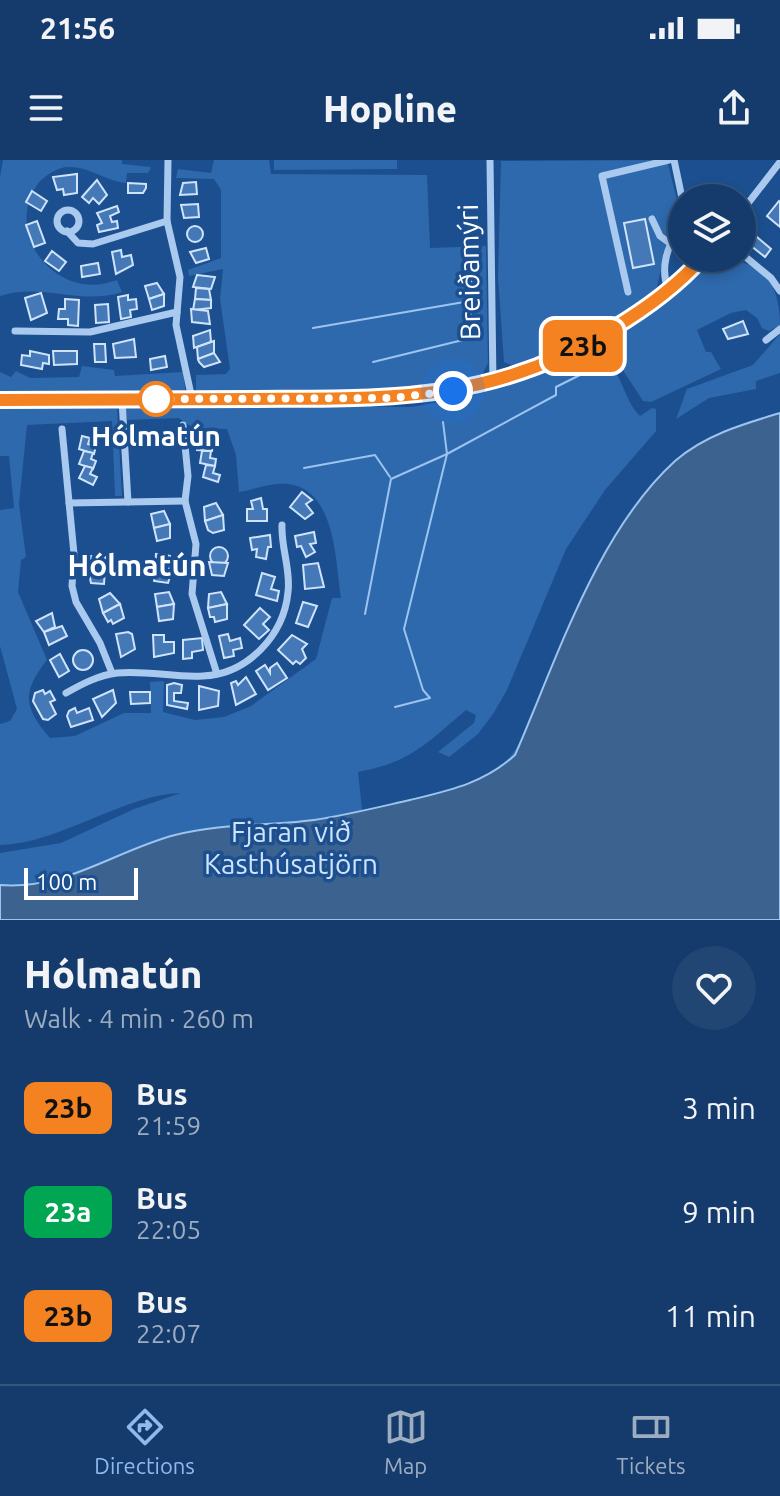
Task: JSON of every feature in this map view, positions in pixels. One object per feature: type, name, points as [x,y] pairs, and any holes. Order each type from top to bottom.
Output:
[{"type":"street","points":[[168,160],[167,221],[180,272],[177,312],[192,399]]},
{"type":"street","name":"Breiðamýri","points":[[490,160],[493,383]]},
{"type":"street","points":[[628,292],[602,176],[672,160],[678,184]]},
{"type":"street","points":[[756,193],[780,162]]},
{"type":"street","points":[[652,219],[660,236],[668,242]]},
{"type":"street","points":[[67,231],[78,243],[93,244],[167,221]]},
{"type":"street","points":[[668,256],[663,276],[668,289]]},
{"type":"street","points":[[756,266],[780,291]]},
{"type":"street","points":[[0,400],[392,398],[493,383],[573,351],[632,317],[687,272]]},
{"type":"street","points":[[15,331],[90,332],[122,328],[177,312]]},
{"type":"street","points":[[766,340],[780,329]]},
{"type":"street","points":[[122,400],[128,502]]},
{"type":"street","points":[[183,425],[188,476],[185,501],[196,536],[192,594],[217,674]]},
{"type":"street","points":[[62,429],[74,594],[112,673]]},
{"type":"street","points":[[69,503],[185,501]]},
{"type":"street","points":[[66,693],[112,673],[159,671],[199,677],[217,674],[245,663],[258,653],[283,616],[289,580],[282,525]]},
{"type":"green space","points":[[3,160],[122,160],[122,164],[151,167],[148,173],[127,173],[126,183],[75,167],[63,168],[40,181],[29,201],[27,221],[31,241],[41,258],[55,272],[74,282],[95,285],[117,280],[122,292],[91,297],[31,291],[0,296],[0,177]]},
{"type":"green space","points":[[214,160],[269,160],[271,174],[427,175],[430,248],[486,246],[488,363],[480,379],[439,389],[384,394],[196,396],[196,375],[226,374],[230,369],[220,299],[223,269],[189,276],[188,270],[221,258],[221,190],[214,179],[176,178],[178,169],[211,173]]},
{"type":"green space","points":[[274,160],[397,160],[397,169],[274,170]]},
{"type":"green space","points":[[667,160],[673,184],[668,184],[668,239],[657,287],[614,323],[569,348],[513,366],[504,362],[498,277],[501,161]]},
{"type":"green space","points":[[756,269],[770,282],[776,294],[780,325],[769,331],[762,328],[757,318],[746,310],[731,313],[697,330],[706,352],[711,352],[721,369],[651,402],[643,401],[611,352],[609,340],[671,294],[694,272],[756,272]]},
{"type":"green space","points":[[780,334],[780,373],[756,381],[756,389],[709,398],[676,419],[687,389],[753,365]]},
{"type":"green space","name":"Fjaran við Kasthúsatjörn","points":[[593,348],[608,359],[640,416],[652,408],[656,409],[656,431],[605,490],[566,549],[507,690],[478,734],[449,757],[438,752],[474,723],[476,715],[466,710],[405,757],[358,772],[363,819],[376,818],[396,825],[413,799],[464,786],[493,773],[516,749],[525,732],[548,754],[560,775],[557,791],[533,820],[489,849],[468,852],[451,850],[419,861],[398,860],[366,847],[371,905],[323,920],[0,920],[0,853],[61,843],[134,809],[181,793],[137,801],[45,837],[0,845],[0,724],[10,721],[17,709],[0,646],[0,510],[14,508],[9,456],[0,456],[0,407],[117,409],[122,496],[115,496],[112,421],[27,425],[19,504],[26,557],[21,560],[18,592],[47,660],[33,681],[29,699],[35,717],[50,738],[75,736],[124,713],[151,713],[150,682],[164,681],[163,712],[195,720],[224,717],[251,706],[316,659],[332,598],[341,598],[329,524],[311,494],[296,486],[277,484],[239,492],[236,455],[227,429],[193,428],[179,418],[127,420],[125,409],[128,406],[146,406],[156,414],[160,408],[170,405],[411,407],[469,397],[520,381]]},
{"type":"green space","points":[[82,366],[114,370],[115,376],[183,372],[186,395],[0,397],[0,372],[11,377],[16,371],[30,378],[79,377]]},
{"type":"shaded area","points":[[780,413],[780,920],[0,920],[0,885],[47,882],[69,876],[175,835],[210,828],[314,820],[439,793],[466,784],[503,765],[515,755],[601,560],[647,490],[675,461],[699,444],[738,426]]},
{"type":"building","points":[[77,174],[77,193],[64,195],[63,189],[57,190],[53,177]]},
{"type":"building","points":[[97,180],[107,195],[99,204],[93,198],[89,203],[82,197]]},
{"type":"building","points":[[196,182],[197,194],[180,195],[183,183]]},
{"type":"building","points":[[128,183],[146,184],[146,188],[143,193],[128,193]]},
{"type":"building","points":[[32,191],[47,201],[41,211],[26,202]]},
{"type":"building","points":[[780,202],[780,227],[767,216]]},
{"type":"building","points":[[198,204],[199,217],[184,218],[181,205]]},
{"type":"building","points":[[117,206],[119,212],[110,216],[112,222],[117,221],[118,228],[99,232],[97,225],[102,223],[97,213]]},
{"type":"building","points":[[645,219],[654,264],[633,268],[624,223]]},
{"type":"building","points":[[37,221],[45,243],[34,247],[26,225]]},
{"type":"building","points":[[192,226],[198,226],[203,234],[201,240],[192,242],[187,237],[187,231]]},
{"type":"building","points":[[756,238],[771,249],[765,257],[756,250]]},
{"type":"building","points":[[206,248],[209,259],[196,263],[190,252]]},
{"type":"building","points":[[121,250],[122,257],[131,255],[133,265],[116,274],[112,252]]},
{"type":"building","points":[[52,251],[66,262],[59,271],[45,261]]},
{"type":"building","points":[[98,263],[100,274],[82,277],[81,266]]},
{"type":"building","points":[[197,275],[215,277],[211,289],[193,287]]},
{"type":"building","points":[[157,283],[164,294],[149,299],[145,286]]},
{"type":"building","points":[[196,288],[209,289],[211,300],[195,299]]},
{"type":"building","points":[[41,293],[47,313],[31,320],[25,298]]},
{"type":"building","points":[[164,294],[164,306],[152,310],[149,299]]},
{"type":"building","points":[[128,295],[128,300],[136,299],[137,309],[130,310],[131,317],[121,319],[118,297]]},
{"type":"building","points":[[65,299],[79,300],[78,326],[68,325],[68,319],[58,319],[59,309],[65,309]]},
{"type":"building","points":[[195,299],[211,300],[211,308],[193,310]]},
{"type":"building","points":[[108,304],[109,322],[96,323],[95,305]]},
{"type":"building","points":[[191,309],[208,311],[210,324],[192,322]]},
{"type":"building","points":[[743,321],[748,334],[728,339],[723,329]]},
{"type":"building","points":[[210,330],[211,342],[194,348],[193,336]]},
{"type":"building","points":[[134,339],[136,357],[115,358],[113,344]]},
{"type":"building","points":[[214,341],[214,353],[198,359],[197,347]]},
{"type":"building","points":[[94,344],[105,344],[106,362],[95,362]]},
{"type":"building","points":[[30,351],[49,355],[49,364],[43,363],[42,369],[21,365],[22,355],[30,356]]},
{"type":"building","points":[[53,351],[77,351],[77,364],[54,365]]},
{"type":"building","points":[[214,353],[220,362],[204,367],[199,362],[198,359]]},
{"type":"building","points":[[165,356],[167,367],[151,370],[150,359]]},
{"type":"building","points":[[82,436],[90,438],[88,444],[96,446],[94,454],[79,449]]},
{"type":"building","points":[[198,437],[206,437],[206,443],[213,444],[212,451],[197,450]]},
{"type":"building","points":[[84,451],[93,453],[91,459],[96,461],[93,469],[79,464]]},
{"type":"building","points":[[202,451],[211,451],[210,458],[216,459],[215,466],[200,463]]},
{"type":"building","points":[[206,465],[215,466],[213,473],[220,475],[218,482],[203,477]]},
{"type":"building","points":[[85,466],[93,468],[90,474],[97,477],[93,485],[79,478]]},
{"type":"building","points":[[302,492],[312,500],[306,504],[313,513],[305,519],[290,507]]},
{"type":"building","points":[[261,498],[263,509],[267,509],[267,521],[247,521],[247,509],[253,509],[251,501]]},
{"type":"building","points":[[216,503],[223,515],[205,521],[204,507]]},
{"type":"building","points":[[164,511],[170,524],[154,528],[151,514]]},
{"type":"building","points":[[223,515],[224,530],[213,533],[208,530],[205,521]]},
{"type":"building","points":[[170,524],[170,538],[157,541],[154,528]]},
{"type":"building","points":[[314,532],[316,543],[310,544],[315,552],[306,557],[301,546],[297,547],[295,536]]},
{"type":"building","points":[[270,535],[271,547],[268,547],[266,559],[256,557],[257,549],[252,550],[250,538]]},
{"type":"building","points":[[219,547],[228,556],[219,565],[210,556]]},
{"type":"building","points":[[156,554],[170,556],[172,570],[155,568]]},
{"type":"building","points":[[91,556],[105,557],[105,569],[88,569]]},
{"type":"building","points":[[209,562],[228,563],[224,576],[212,575]]},
{"type":"building","points":[[318,563],[324,587],[305,589],[303,565]]},
{"type":"building","points":[[155,568],[172,570],[168,583],[154,581]]},
{"type":"building","points":[[88,569],[105,569],[104,584],[91,583]]},
{"type":"building","points":[[262,573],[275,577],[271,589],[279,591],[277,601],[256,595]]},
{"type":"building","points":[[169,592],[174,604],[157,607],[155,594]]},
{"type":"building","points":[[221,592],[227,604],[208,608],[209,594]]},
{"type":"building","points":[[110,593],[120,604],[103,613],[99,599]]},
{"type":"building","points":[[303,602],[317,606],[308,627],[296,623]]},
{"type":"building","points":[[120,604],[124,618],[113,624],[111,620],[108,622],[103,613]]},
{"type":"building","points":[[174,604],[173,619],[159,621],[157,607]]},
{"type":"building","points":[[227,604],[227,619],[215,622],[208,608]]},
{"type":"building","points":[[260,608],[270,617],[263,624],[269,630],[259,639],[244,625]]},
{"type":"building","points":[[52,613],[55,627],[44,632],[36,621]]},
{"type":"building","points":[[62,626],[67,636],[49,645],[44,632]]},
{"type":"building","points":[[116,634],[132,634],[135,649],[121,657]]},
{"type":"building","points":[[228,634],[230,641],[240,638],[242,648],[233,650],[234,656],[224,658],[219,636]]},
{"type":"building","points":[[153,635],[164,635],[164,642],[174,642],[174,653],[154,657]]},
{"type":"building","points":[[292,635],[307,644],[302,649],[306,658],[300,664],[296,661],[293,664],[278,650]]},
{"type":"building","points":[[202,638],[203,650],[192,652],[192,658],[183,659],[183,640]]},
{"type":"building","points":[[83,650],[90,653],[93,660],[90,667],[83,670],[76,667],[73,660],[76,653]]},
{"type":"building","points":[[60,654],[69,671],[59,677],[50,660]]},
{"type":"building","points":[[277,663],[287,678],[268,690],[256,671],[265,665],[270,673],[270,668]]},
{"type":"building","points":[[246,677],[256,694],[236,705],[231,683],[236,681],[238,685]]},
{"type":"building","points":[[167,685],[182,685],[181,693],[174,693],[174,701],[188,703],[187,709],[167,705]]},
{"type":"building","points":[[199,686],[219,691],[218,706],[199,710]]},
{"type":"building","points":[[43,690],[45,694],[50,691],[55,700],[50,702],[56,714],[48,720],[43,719],[33,701],[35,693]]},
{"type":"building","points":[[113,690],[116,703],[102,717],[93,699]]},
{"type":"building","points":[[130,692],[150,692],[150,703],[131,704]]},
{"type":"building","points":[[75,708],[77,713],[89,708],[93,720],[71,727],[67,716]]},
{"type":"waterway","points":[[373,362],[471,338],[471,270]]},
{"type":"waterway","points":[[313,328],[470,301]]},
{"type":"waterway","points":[[365,614],[391,479],[447,454],[556,395],[556,387],[604,363]]},
{"type":"waterway","points":[[395,707],[430,698],[423,690],[404,629],[447,454],[443,422]]},
{"type":"waterway","points":[[304,468],[375,455],[390,477]]},
{"type":"bus line","name":"23b","points":[[0,400],[392,398],[477,388],[518,375],[599,337],[632,317],[688,272]]},
{"type":"place","name":"Hólmatún","points":[[156,399]]},
{"type":"district","name":"Hólmatún","points":[[137,566]]},
{"type":"route","points":[[156,399],[392,398],[453,391]]}]
